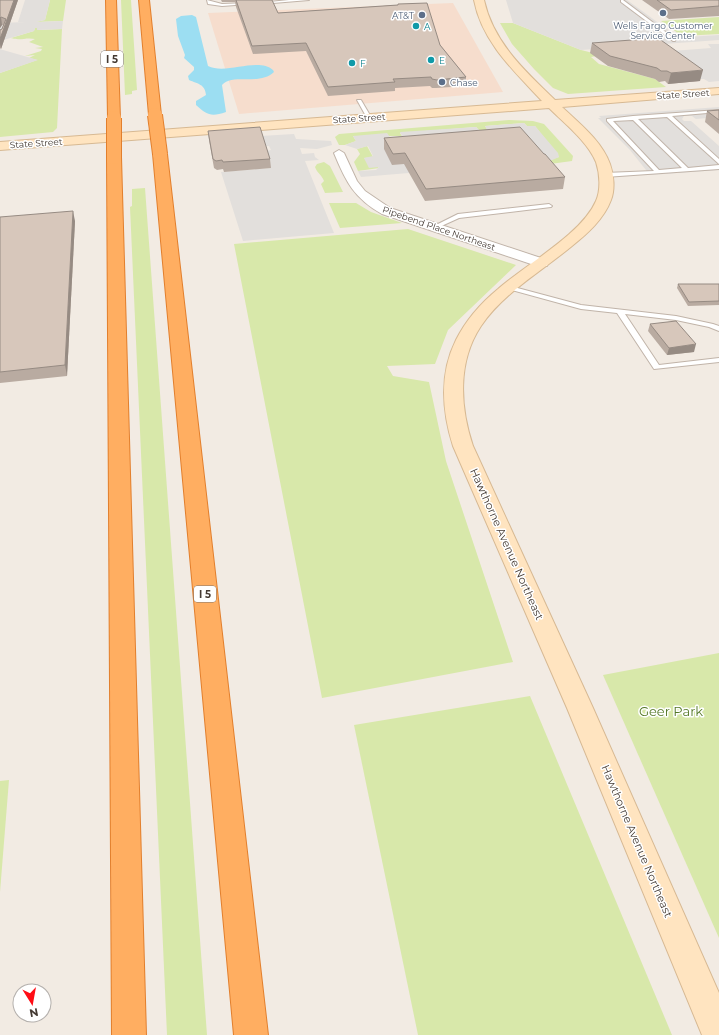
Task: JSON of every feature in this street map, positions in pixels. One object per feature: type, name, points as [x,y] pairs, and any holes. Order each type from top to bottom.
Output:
[{"type":"highway","name":"I 5","points":[[111,0],[129,1035]]},
{"type":"highway","name":"I 5","points":[[144,0],[251,1035]]},
{"type":"main road","name":"Hawthorne Avenue Northeast","points":[[479,0],[484,20],[491,35],[502,51],[591,145],[603,164],[606,179],[604,198],[596,215],[582,230],[485,310],[474,324],[460,351],[454,371],[453,395],[457,429],[463,446],[580,708],[719,1033]]},
{"type":"main road","name":"State Street","points":[[0,146],[719,91]]},
{"type":"street","name":"Pipebend Place Northeast","points":[[339,153],[352,184],[361,195],[371,203],[386,211],[542,263]]},
{"type":"lane","points":[[209,0],[209,3],[214,5],[252,4]]},
{"type":"lane","points":[[260,3],[307,0]]},
{"type":"lane","points":[[622,1],[674,40]]},
{"type":"lane","points":[[359,101],[369,117]]},
{"type":"lane","points":[[658,172],[609,120],[633,117],[719,112]]},
{"type":"lane","points":[[668,115],[719,162]]},
{"type":"lane","points":[[633,117],[686,170]]},
{"type":"lane","points":[[605,176],[719,167]]},
{"type":"lane","points":[[435,227],[458,216],[549,206]]},
{"type":"lane","points":[[510,288],[575,306],[676,318],[711,325],[719,329]]},
{"type":"lane","points":[[619,311],[657,367],[719,360]]},
{"type":"shaded area","points":[[25,0],[50,0],[45,20],[36,22],[63,21],[62,29],[37,30],[37,28],[35,28],[34,31],[0,41],[0,23],[26,22],[18,22]]},
{"type":"shaded area","points":[[506,0],[627,0],[675,35],[687,37],[719,35],[719,40],[581,50],[513,23]]},
{"type":"shaded area","points":[[453,3],[503,92],[239,114],[208,13]]},
{"type":"shaded area","points":[[708,44],[719,44],[719,81],[709,82],[704,79],[697,79],[672,51],[711,48]]},
{"type":"shaded area","points":[[0,49],[3,50],[38,60],[0,73]]},
{"type":"shaded area","points":[[719,107],[719,117],[696,119],[692,116],[684,116],[682,119],[684,121],[691,121],[719,146],[719,170],[650,175],[630,150],[598,118],[601,118],[599,116]]},
{"type":"shaded area","points":[[524,123],[527,126],[535,126],[558,153],[559,157],[550,161],[361,177],[358,171],[376,170],[379,167],[369,168],[364,158],[373,156],[368,146],[357,149],[345,145],[356,141],[353,136],[387,133],[390,137],[402,136],[400,132],[476,127],[479,130],[487,130],[485,126]]},
{"type":"shaded area","points":[[294,134],[296,139],[331,141],[332,145],[317,149],[300,148],[302,154],[314,153],[315,157],[319,160],[305,161],[334,233],[243,241],[221,172],[270,168],[266,151],[271,150],[269,146],[264,146],[261,136]]},
{"type":"green space","points":[[50,0],[66,0],[63,21],[35,22],[45,20]]},
{"type":"green space","points":[[121,0],[131,0],[137,90],[132,91],[132,94],[125,95]]},
{"type":"green space","points":[[719,17],[719,34],[682,36],[661,21]]},
{"type":"green space","points":[[500,23],[513,23],[581,50],[593,53],[596,56],[591,57],[599,64],[655,79],[666,87],[568,94],[553,88],[534,69],[512,44]]},
{"type":"green space","points":[[35,28],[37,28],[37,30],[62,29],[57,128],[53,132],[0,137],[0,73],[37,60],[29,58],[35,55],[25,56],[41,51],[42,49],[35,48],[43,47],[29,42],[35,39],[11,38],[34,31]]},
{"type":"green space","points":[[509,120],[533,121],[544,124],[573,156],[572,161],[550,164],[546,161],[559,157],[535,126],[527,126],[524,123],[485,126],[488,130],[479,130],[476,127],[400,133],[402,136],[353,136],[356,141],[345,145],[339,145],[335,137],[339,134]]},
{"type":"green space","points":[[367,146],[373,157],[364,158],[379,168],[358,171],[354,162],[360,154],[357,149]]},
{"type":"green space","points":[[324,162],[330,166],[343,192],[325,193],[321,184],[324,181],[315,167],[317,164]]},
{"type":"green space","points":[[145,188],[207,1035],[167,1035],[130,207],[132,206],[132,189]]},
{"type":"green space","points":[[329,203],[356,203],[371,212],[402,223],[340,228]]},
{"type":"green space","points":[[408,229],[516,265],[448,330],[435,364],[387,366],[393,376],[429,382],[446,461],[513,662],[322,698],[234,244]]},
{"type":"green space","name":"Geer Park","points":[[719,653],[719,938],[603,675]]},
{"type":"green space","points":[[530,696],[672,1035],[418,1035],[354,725]]},
{"type":"green space","points":[[9,780],[0,892],[0,781]]},
{"type":"water","points":[[192,15],[196,17],[208,66],[224,69],[259,65],[267,66],[274,72],[261,78],[232,80],[222,85],[226,112],[213,115],[206,113],[196,105],[196,101],[206,95],[203,86],[189,80],[188,76],[194,70],[194,67],[184,58],[185,55],[178,36],[176,19],[181,16]]},
{"type":"building","points":[[0,0],[14,0],[0,39],[0,30],[2,29],[6,19],[0,18]]},
{"type":"building","points":[[236,0],[272,0],[278,13],[427,3],[440,45],[466,77],[437,80],[432,79],[431,77],[393,79],[395,82],[328,87],[306,43],[252,46]]},
{"type":"building","points":[[657,0],[719,0],[719,6],[671,10]]},
{"type":"building","points":[[658,38],[703,70],[671,73],[661,71],[657,68],[610,56],[592,43]]},
{"type":"building","points":[[719,110],[719,120],[707,111]]},
{"type":"building","points":[[260,127],[270,159],[223,162],[222,160],[216,161],[213,159],[208,131]]},
{"type":"building","points":[[520,127],[565,177],[426,189],[405,153],[393,154],[384,138]]},
{"type":"building","points":[[73,211],[65,365],[0,372],[0,217]]},
{"type":"building","points":[[678,284],[719,284],[719,301],[689,302]]},
{"type":"building","points":[[676,321],[696,344],[669,348],[650,324]]},
{"type":"place","name":"Wells Fargo Customer Service Center","points":[[663,13]]},
{"type":"place","name":"AT&T","points":[[422,15]]},
{"type":"place","name":"A","points":[[416,26]]},
{"type":"place","name":"E","points":[[431,60]]},
{"type":"place","name":"F","points":[[352,63]]},
{"type":"place","name":"Chase","points":[[442,82]]}]
